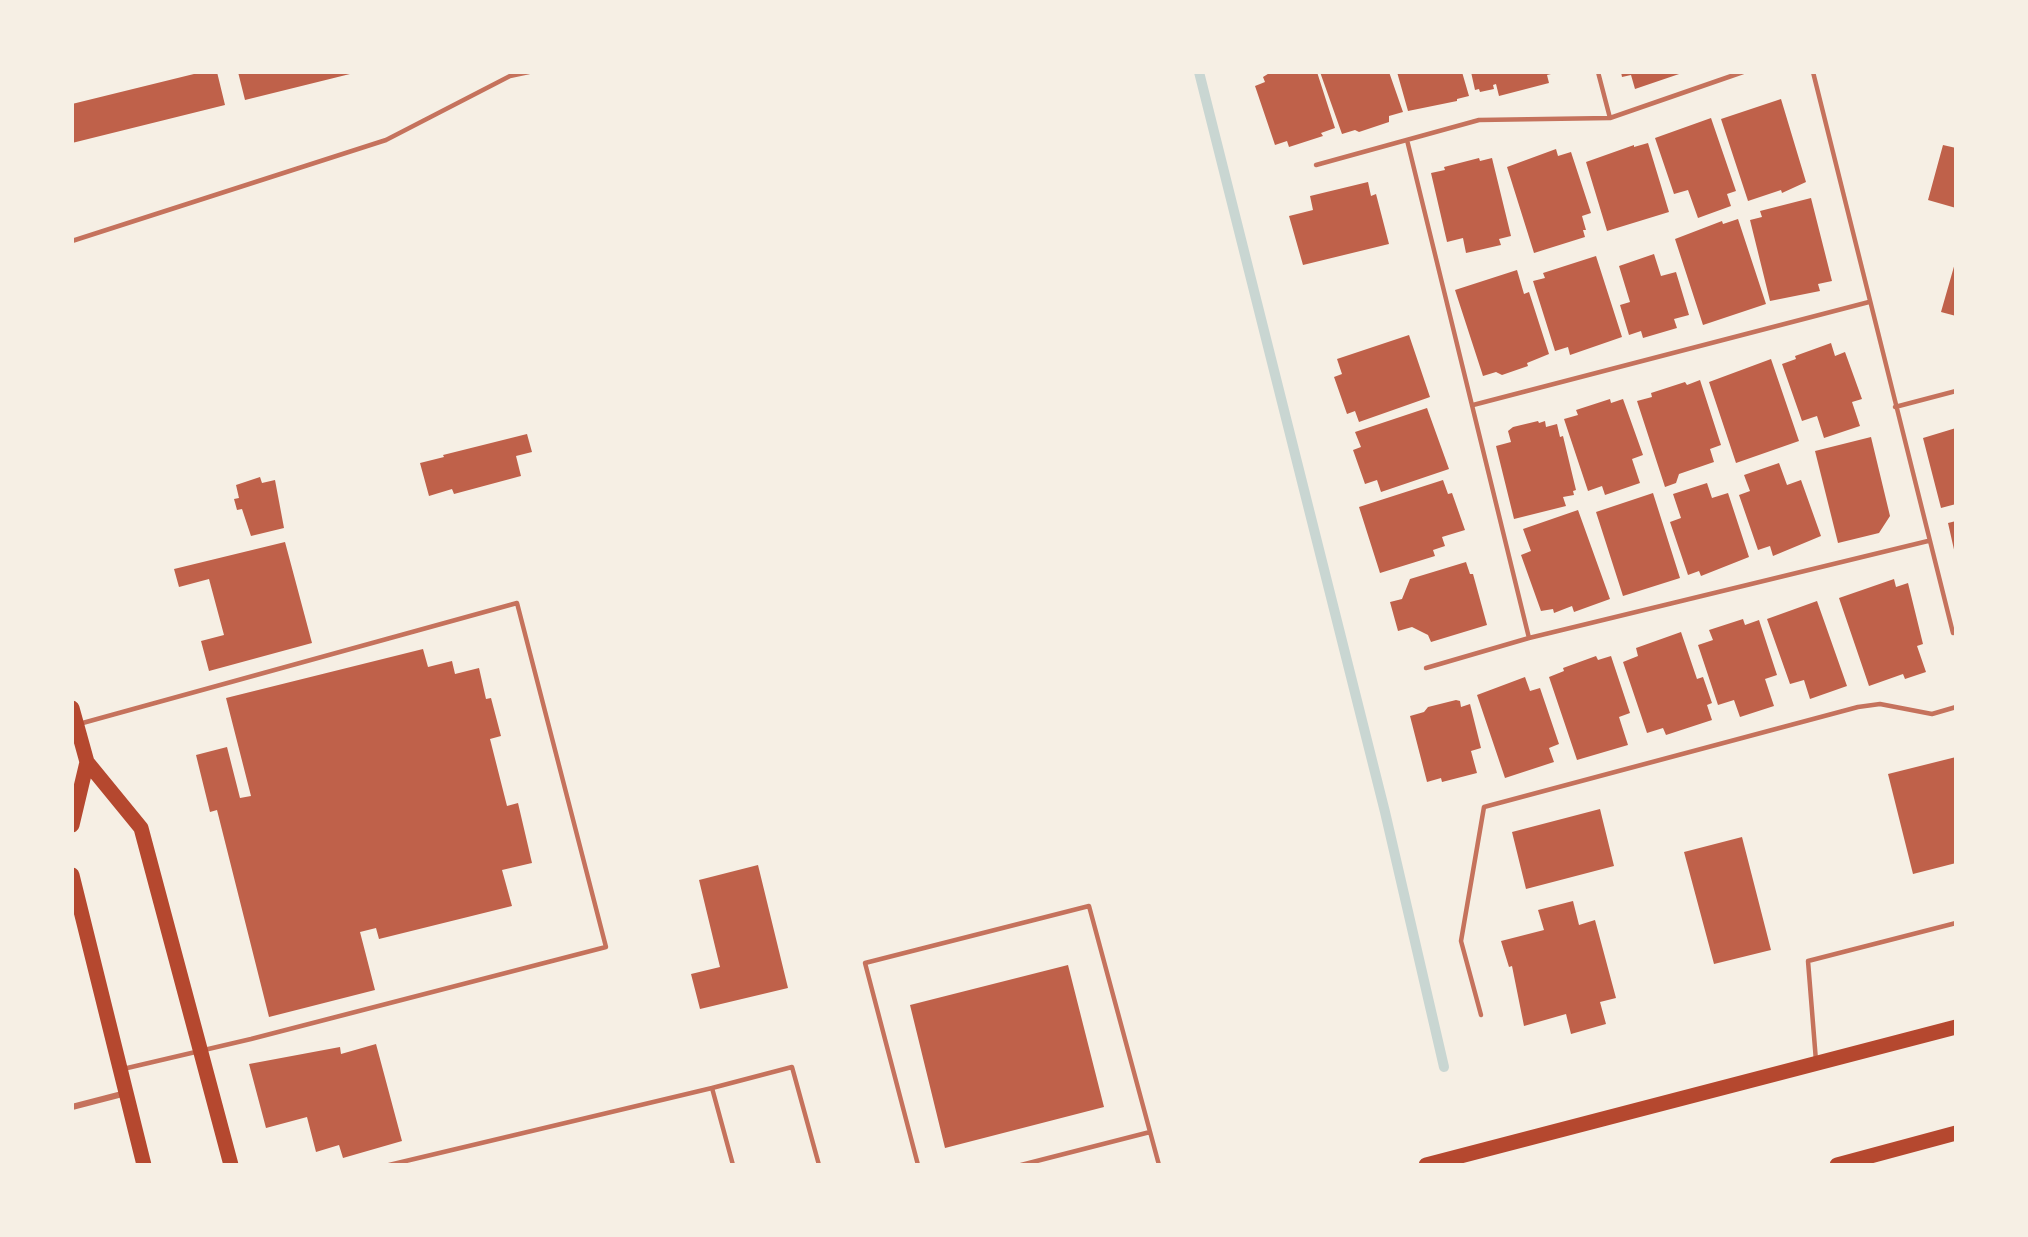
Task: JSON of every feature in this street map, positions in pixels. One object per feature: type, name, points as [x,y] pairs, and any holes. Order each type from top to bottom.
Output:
[{"type":"main road","points":[[72,708],[81,772],[72,825]]},
{"type":"main road","points":[[81,772],[141,828],[231,1165]]},
{"type":"main road","points":[[72,875],[144,1165]]},
{"type":"main road","points":[[1426,1165],[1956,1027]]},
{"type":"main road","points":[[1837,1165],[1956,1134]]},
{"type":"street","points":[[72,1107],[126,1093]]},
{"type":"lane","points":[[72,242],[386,140],[510,76],[529,72]]},
{"type":"lane","points":[[1598,72],[1610,118]]},
{"type":"lane","points":[[1316,165],[1479,120],[1610,118],[1743,72]]},
{"type":"lane","points":[[1813,72],[1928,541],[1953,633]]},
{"type":"lane","points":[[1407,140],[1529,638]]},
{"type":"lane","points":[[1473,405],[1869,302]]},
{"type":"lane","points":[[1895,408],[1956,391]]},
{"type":"lane","points":[[1426,668],[1529,638],[1928,541]]},
{"type":"lane","points":[[76,724],[517,603],[606,947],[121,1070]]},
{"type":"lane","points":[[1481,1016],[1461,940],[1484,807],[1858,707],[1880,704],[1932,714],[1956,707]]},
{"type":"lane","points":[[918,1165],[865,963],[1089,906],[1159,1165]]},
{"type":"lane","points":[[1816,1062],[1808,962],[1956,923]]},
{"type":"lane","points":[[389,1165],[792,1067],[819,1165]]},
{"type":"lane","points":[[712,1088],[733,1165]]},
{"type":"lane","points":[[1021,1165],[1150,1132]]},
{"type":"building","points":[[202,72],[217,72],[225,105],[72,143],[72,104]]},
{"type":"building","points":[[238,72],[354,72],[354,73],[245,100]]},
{"type":"building","points":[[1271,72],[1317,72],[1335,128],[1321,133],[1323,136],[1289,147],[1287,141],[1275,145],[1255,86],[1265,82],[1263,77]]},
{"type":"building","points":[[1320,72],[1389,72],[1403,112],[1389,116],[1389,122],[1359,132],[1355,130],[1342,134]]},
{"type":"building","points":[[1397,72],[1462,72],[1469,96],[1457,99],[1457,101],[1408,111]]},
{"type":"building","points":[[1471,72],[1555,73],[1547,75],[1549,83],[1499,96],[1496,84],[1493,85],[1494,89],[1480,92],[1479,89],[1475,90]]},
{"type":"building","points":[[1621,72],[1685,72],[1635,89],[1631,75],[1622,77]]},
{"type":"building","points":[[1781,99],[1806,182],[1782,193],[1781,190],[1748,201],[1721,119]]},
{"type":"building","points":[[1711,118],[1736,191],[1727,194],[1731,206],[1698,218],[1688,190],[1674,194],[1655,138]]},
{"type":"building","points":[[1648,143],[1669,212],[1607,231],[1586,162],[1634,145],[1634,147]]},
{"type":"building","points":[[1943,145],[1956,148],[1956,208],[1928,200]]},
{"type":"building","points":[[1556,149],[1558,156],[1571,152],[1591,213],[1582,216],[1586,230],[1583,230],[1585,237],[1534,253],[1507,167]]},
{"type":"building","points":[[1479,158],[1480,161],[1492,158],[1511,236],[1499,239],[1501,245],[1466,253],[1463,238],[1447,242],[1431,173],[1445,170],[1444,167]]},
{"type":"building","points":[[1368,182],[1371,196],[1376,194],[1389,244],[1303,265],[1289,216],[1313,210],[1310,196]]},
{"type":"building","points":[[1811,198],[1832,281],[1818,284],[1820,291],[1770,301],[1750,220],[1762,217],[1760,211]]},
{"type":"building","points":[[1738,219],[1766,304],[1703,325],[1675,239],[1722,221],[1723,224]]},
{"type":"building","points":[[1654,254],[1661,276],[1676,272],[1689,315],[1674,319],[1677,328],[1643,338],[1641,331],[1629,335],[1620,305],[1630,302],[1619,266]]},
{"type":"building","points":[[1596,256],[1622,337],[1570,355],[1568,347],[1555,351],[1533,281],[1545,278],[1543,273]]},
{"type":"building","points":[[1956,264],[1956,316],[1941,312]]},
{"type":"building","points":[[1517,270],[1524,294],[1529,292],[1549,354],[1527,363],[1528,366],[1502,375],[1496,372],[1483,376],[1455,290]]},
{"type":"building","points":[[1409,335],[1430,397],[1359,422],[1355,411],[1347,414],[1334,377],[1342,374],[1337,359]]},
{"type":"building","points":[[1831,343],[1835,356],[1845,352],[1862,399],[1852,402],[1860,426],[1824,438],[1817,416],[1802,421],[1782,364],[1796,359],[1795,356]]},
{"type":"building","points":[[1771,359],[1799,441],[1736,463],[1709,382]]},
{"type":"building","points":[[1700,380],[1721,445],[1710,449],[1714,462],[1679,474],[1676,483],[1665,487],[1637,401],[1652,397],[1651,393],[1685,382],[1687,385]]},
{"type":"building","points":[[1610,399],[1611,403],[1623,399],[1643,455],[1632,459],[1640,483],[1605,495],[1602,486],[1588,491],[1564,419],[1578,415],[1576,410]]},
{"type":"building","points":[[1427,408],[1449,469],[1381,492],[1377,480],[1365,484],[1353,450],[1361,447],[1355,432]]},
{"type":"building","points":[[1538,421],[1539,423],[1545,421],[1546,427],[1557,424],[1560,437],[1563,436],[1576,490],[1573,491],[1574,495],[1563,497],[1566,506],[1514,519],[1496,446],[1511,442],[1508,431],[1513,427]]},
{"type":"building","points":[[1956,428],[1956,504],[1941,508],[1923,438]]},
{"type":"building","points":[[527,434],[532,452],[516,456],[521,476],[454,494],[452,489],[429,496],[420,463]]},
{"type":"building","points":[[1871,437],[1890,516],[1879,533],[1838,543],[1815,451]]},
{"type":"building","points":[[1779,463],[1787,485],[1801,480],[1821,536],[1773,556],[1770,546],[1758,550],[1739,495],[1750,491],[1744,475]]},
{"type":"building","points":[[260,477],[262,483],[275,480],[284,528],[251,536],[242,509],[237,510],[234,499],[239,498],[236,485]]},
{"type":"building","points":[[1443,480],[1448,494],[1452,493],[1465,530],[1442,537],[1445,546],[1433,550],[1435,556],[1380,573],[1359,507]]},
{"type":"building","points":[[1707,483],[1712,498],[1728,493],[1749,557],[1701,576],[1699,571],[1688,575],[1670,522],[1681,518],[1673,494]]},
{"type":"building","points":[[1653,493],[1680,578],[1623,596],[1596,512]]},
{"type":"building","points":[[1578,510],[1610,599],[1574,612],[1572,606],[1554,613],[1553,609],[1541,611],[1521,555],[1531,551],[1523,529]]},
{"type":"building","points":[[1956,521],[1956,554],[1955,554],[1948,523]]},
{"type":"building","points":[[285,542],[312,643],[209,671],[201,641],[224,635],[209,579],[179,587],[174,569]]},
{"type":"building","points":[[1466,562],[1470,574],[1473,574],[1487,625],[1431,642],[1428,635],[1412,627],[1398,631],[1390,602],[1402,599],[1410,579]]},
{"type":"building","points":[[1894,579],[1896,587],[1908,583],[1923,644],[1917,646],[1926,672],[1905,679],[1903,674],[1869,686],[1839,598]]},
{"type":"building","points":[[1817,601],[1847,686],[1810,699],[1804,680],[1790,684],[1767,619]]},
{"type":"building","points":[[1743,619],[1745,625],[1759,620],[1777,675],[1765,679],[1774,706],[1740,717],[1734,700],[1718,705],[1698,645],[1713,640],[1709,630]]},
{"type":"building","points":[[1681,632],[1697,679],[1703,677],[1712,703],[1707,705],[1712,720],[1666,735],[1663,728],[1647,733],[1623,662],[1638,656],[1636,648]]},
{"type":"building","points":[[423,649],[428,667],[452,661],[455,674],[479,668],[486,699],[491,698],[501,736],[490,739],[507,806],[518,803],[532,863],[502,870],[512,906],[379,939],[376,928],[360,932],[375,990],[269,1017],[217,810],[210,812],[196,755],[227,747],[240,798],[251,796],[226,698]]},
{"type":"building","points":[[1596,656],[1598,660],[1611,656],[1630,713],[1619,717],[1628,745],[1577,760],[1549,677],[1564,671],[1563,668]]},
{"type":"building","points":[[1525,677],[1530,691],[1540,688],[1559,744],[1549,748],[1554,762],[1505,778],[1477,695]]},
{"type":"building","points":[[1460,701],[1461,707],[1470,704],[1481,748],[1471,751],[1477,773],[1442,782],[1441,778],[1427,782],[1410,716],[1424,712],[1428,707]]},
{"type":"building","points":[[1956,757],[1956,863],[1913,874],[1888,774]]},
{"type":"building","points":[[1600,809],[1614,866],[1526,889],[1512,832]]},
{"type":"building","points":[[1742,837],[1771,950],[1714,964],[1684,852]]},
{"type":"building","points":[[758,865],[788,988],[700,1009],[691,974],[720,967],[699,880]]},
{"type":"building","points":[[1573,901],[1579,925],[1595,920],[1616,998],[1600,1002],[1606,1024],[1571,1034],[1566,1014],[1524,1026],[1512,966],[1509,967],[1501,941],[1544,930],[1538,910]]},
{"type":"building","points":[[1068,965],[1104,1107],[945,1148],[910,1005]]},
{"type":"building","points":[[376,1044],[402,1141],[343,1158],[339,1145],[316,1152],[307,1117],[266,1128],[249,1064],[340,1047],[341,1054]]},
{"type":"waterway","points":[[1199,72],[1385,812],[1444,1067]]}]
